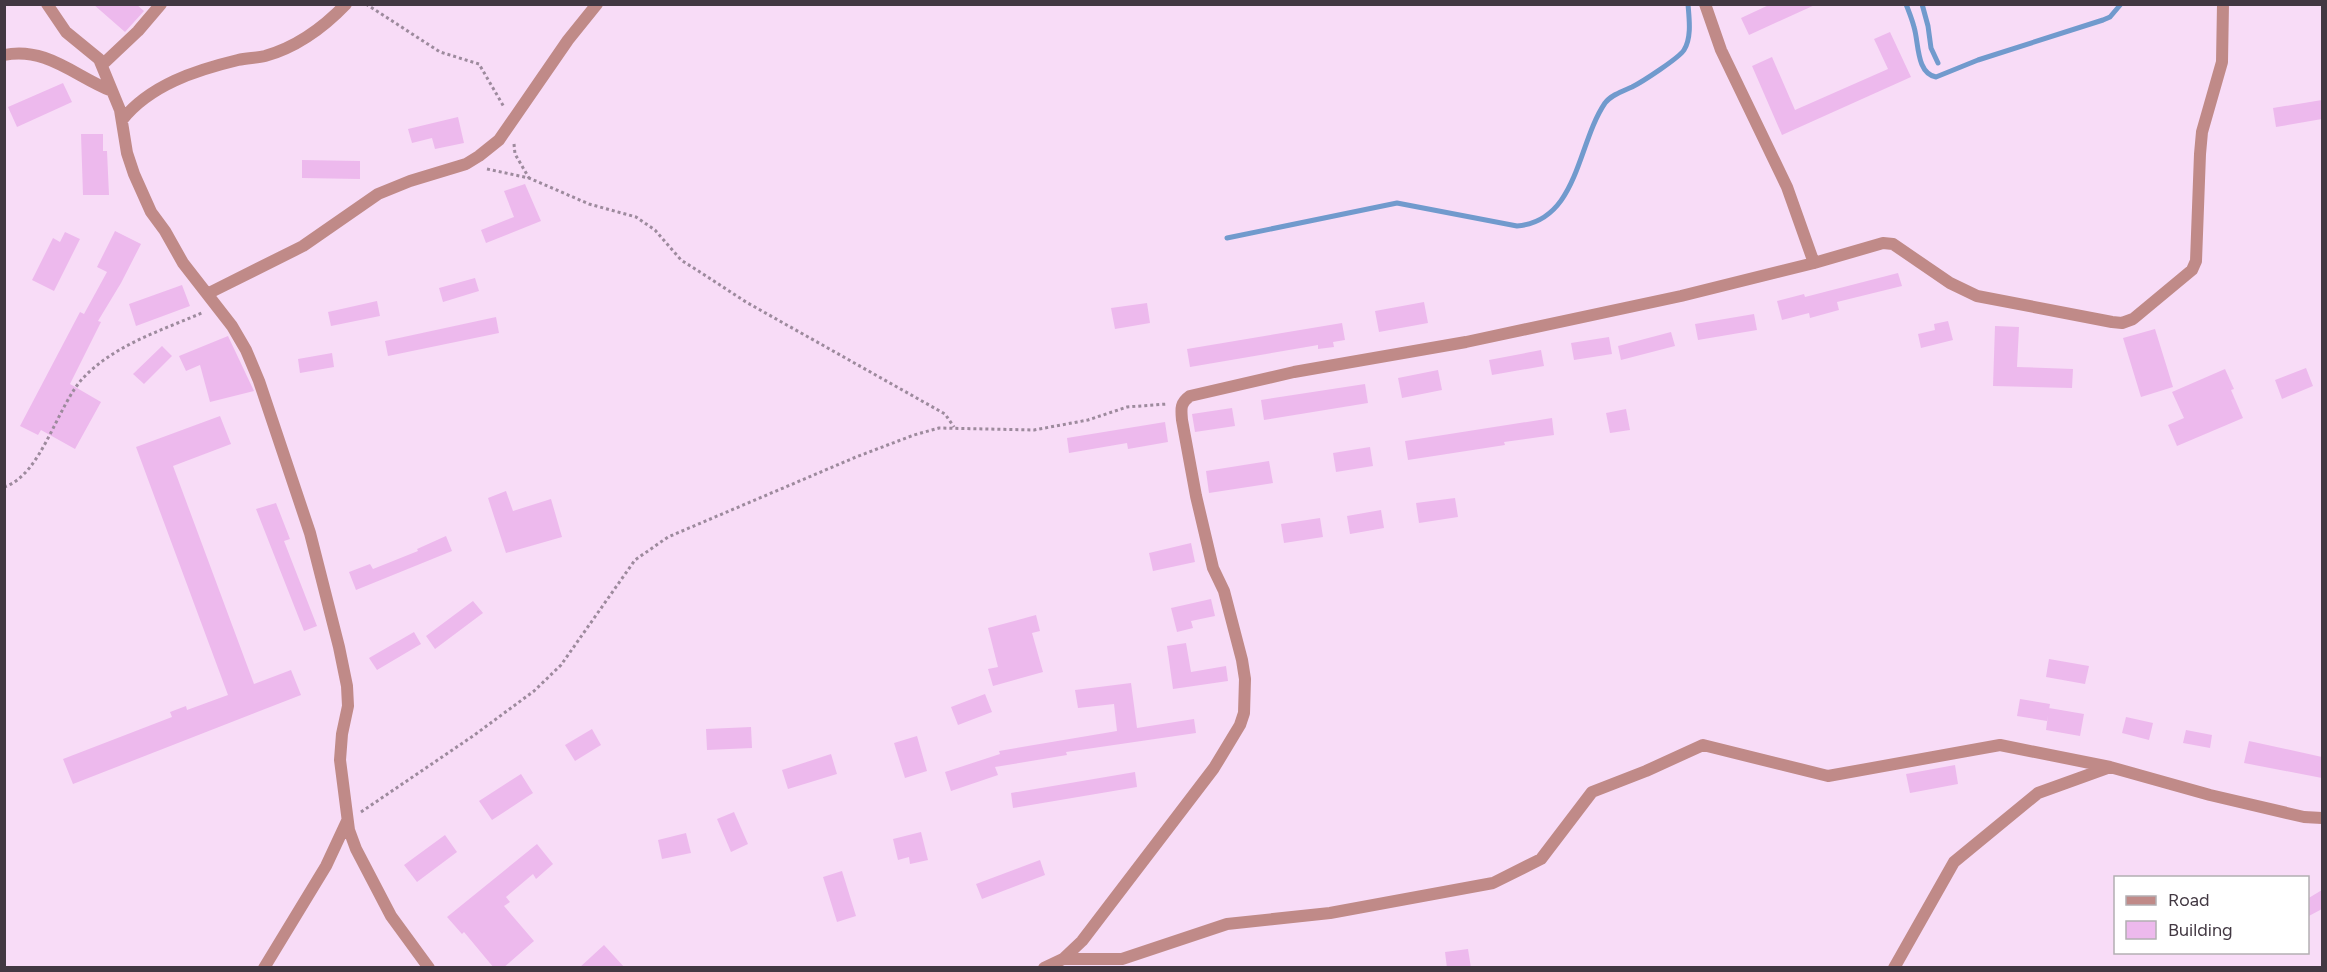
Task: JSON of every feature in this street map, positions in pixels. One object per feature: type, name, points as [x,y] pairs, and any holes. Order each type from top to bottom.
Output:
[{"type":"street","points":[[47,4],[66,32],[99,59],[122,120],[127,153],[134,174],[151,212],[183,263],[217,306],[246,350],[259,381],[307,522],[329,603],[346,686],[348,706],[340,759],[347,821],[356,849],[391,916],[429,968]]},
{"type":"street","points":[[102,65],[138,31],[161,4]]},
{"type":"street","points":[[122,120],[148,94],[174,81],[240,60],[264,56],[304,39],[328,23],[346,4]]},
{"type":"street","points":[[207,294],[303,246],[378,194],[410,181],[466,164],[499,140],[568,40],[597,4]]},
{"type":"street","points":[[1705,4],[1721,50],[1787,187],[1814,263]]},
{"type":"street","points":[[1044,968],[1063,959],[1082,941],[1214,768],[1244,713],[1245,679],[1242,660],[1224,591],[1213,568],[1196,496],[1180,408],[1183,401],[1190,396],[1294,372],[1466,342],[1681,296],[1884,243],[1893,244],[1950,283],[1977,296],[2112,322],[2122,323],[2133,320],[2192,270],[2196,261],[2202,132],[2222,62],[2223,4]]},
{"type":"street","points":[[4,55],[32,54],[53,60],[93,83],[112,90]]},
{"type":"street","points":[[1063,959],[1122,959],[1227,924],[1329,913],[1493,883],[1541,859],[1592,792],[1703,745],[1828,776],[2000,745],[2110,767],[2210,795],[2304,817],[2322,818]]},
{"type":"street","points":[[1894,968],[1954,862],[2038,793],[2110,767]]},
{"type":"street","points":[[264,968],[321,875],[347,821]]},
{"type":"path","points":[[366,4],[440,52],[479,64],[506,109],[511,122],[515,154],[529,178]]},
{"type":"path","points":[[466,164],[529,178],[589,204],[636,217],[655,230],[681,260],[746,302],[945,414],[954,427]]},
{"type":"path","points":[[4,487],[16,483],[32,464],[74,390],[84,377],[120,349],[217,306]]},
{"type":"path","points":[[347,821],[499,718],[552,675],[635,560],[648,549],[690,527],[759,500],[856,457],[939,428],[1034,429],[1088,420],[1136,406],[1165,403],[1180,408]]},
{"type":"building","points":[[93,4],[136,4],[144,11],[125,32]]},
{"type":"building","points":[[1771,4],[1817,4],[1749,35],[1741,18]]},
{"type":"building","points":[[1890,32],[1911,77],[1782,135],[1752,66],[1772,57],[1795,110],[1888,69],[1874,39]]},
{"type":"building","points":[[63,83],[72,102],[17,127],[8,107]]},
{"type":"building","points":[[2322,100],[2322,119],[2276,127],[2273,108]]},
{"type":"building","points":[[458,117],[464,143],[435,149],[432,138],[412,143],[408,129]]},
{"type":"building","points":[[81,134],[103,134],[103,151],[107,151],[109,195],[83,195]]},
{"type":"building","points":[[302,160],[360,161],[360,179],[302,178]]},
{"type":"building","points":[[525,184],[541,221],[486,243],[481,230],[514,217],[504,191]]},
{"type":"building","points":[[115,231],[141,244],[98,321],[101,322],[70,384],[101,402],[75,449],[41,430],[38,435],[20,426],[80,312],[84,314],[107,272],[97,267]]},
{"type":"building","points":[[65,232],[80,239],[54,291],[32,280],[53,238],[60,242]]},
{"type":"building","points":[[1898,273],[1902,286],[1837,302],[1839,310],[1810,318],[1809,313],[1782,320],[1777,301],[1804,294],[1805,297]]},
{"type":"building","points":[[475,278],[479,291],[443,302],[439,288]]},
{"type":"building","points":[[182,285],[190,306],[136,326],[129,304]]},
{"type":"building","points":[[377,301],[380,316],[331,326],[328,312]]},
{"type":"building","points":[[1424,302],[1428,323],[1379,332],[1375,311]]},
{"type":"building","points":[[1147,303],[1150,323],[1115,329],[1111,308]]},
{"type":"building","points":[[1754,314],[1757,330],[1698,340],[1695,324]]},
{"type":"building","points":[[496,317],[499,333],[388,356],[385,341]]},
{"type":"building","points":[[1948,321],[1953,340],[1921,348],[1918,334],[1935,330],[1934,324]]},
{"type":"building","points":[[1342,323],[1345,340],[1333,342],[1334,347],[1318,349],[1318,345],[1190,367],[1187,349]]},
{"type":"building","points":[[1995,326],[2019,327],[2017,367],[2073,369],[2072,388],[1993,386]]},
{"type":"building","points":[[2155,329],[2173,387],[2141,397],[2123,338]]},
{"type":"building","points":[[1671,332],[1675,346],[1621,360],[1618,346]]},
{"type":"building","points":[[228,336],[254,391],[210,402],[200,365],[186,371],[179,356]]},
{"type":"building","points":[[1609,337],[1612,354],[1574,360],[1571,343]]},
{"type":"building","points":[[162,346],[172,356],[144,384],[133,374]]},
{"type":"building","points":[[1541,350],[1544,366],[1492,375],[1489,360]]},
{"type":"building","points":[[332,353],[334,367],[300,373],[298,359]]},
{"type":"building","points":[[2306,368],[2313,386],[2282,399],[2275,380]]},
{"type":"building","points":[[2225,369],[2243,418],[2177,446],[2168,425],[2184,418],[2172,392]]},
{"type":"building","points":[[1438,370],[1442,390],[1402,398],[1398,378]]},
{"type":"building","points":[[1365,384],[1368,403],[1264,420],[1261,400]]},
{"type":"building","points":[[1232,408],[1235,426],[1195,432],[1192,414]]},
{"type":"building","points":[[1626,409],[1630,430],[1610,433],[1606,413]]},
{"type":"building","points":[[220,416],[231,444],[173,466],[254,684],[291,670],[301,695],[73,784],[63,759],[172,717],[170,712],[186,706],[187,710],[228,695],[136,447]]},
{"type":"building","points":[[1552,418],[1554,435],[1408,460],[1405,441]]},
{"type":"building","points":[[1165,422],[1168,442],[1128,449],[1127,443],[1069,453],[1067,438]]},
{"type":"building","points":[[1370,447],[1373,466],[1336,472],[1333,453]]},
{"type":"building","points":[[1269,461],[1273,483],[1209,493],[1206,471]]},
{"type":"building","points":[[506,491],[513,511],[551,499],[562,537],[506,553],[488,498]]},
{"type":"building","points":[[1455,498],[1458,517],[1419,523],[1416,503]]},
{"type":"building","points":[[276,503],[290,539],[284,541],[317,626],[304,631],[256,509]]},
{"type":"building","points":[[1381,510],[1384,528],[1350,534],[1347,516]]},
{"type":"building","points":[[1320,518],[1323,537],[1284,543],[1281,524]]},
{"type":"building","points":[[446,536],[452,551],[356,590],[349,572],[370,564],[373,569],[418,551],[417,549]]},
{"type":"building","points":[[1191,543],[1195,562],[1153,571],[1149,553]]},
{"type":"building","points":[[1211,599],[1215,616],[1191,621],[1193,628],[1177,632],[1171,608]]},
{"type":"building","points":[[473,601],[483,613],[435,649],[426,636]]},
{"type":"building","points":[[1036,615],[1040,631],[1032,633],[1043,672],[993,686],[988,669],[998,667],[988,628]]},
{"type":"building","points":[[414,632],[421,644],[377,670],[369,658]]},
{"type":"building","points":[[1186,643],[1191,672],[1226,666],[1228,681],[1173,689],[1167,646]]},
{"type":"building","points":[[2049,659],[2089,666],[2085,684],[2046,677]]},
{"type":"building","points":[[1131,683],[1137,728],[1194,719],[1196,733],[1066,752],[1067,755],[995,767],[998,775],[951,791],[945,772],[1000,754],[999,751],[1117,731],[1114,704],[1078,708],[1075,690]]},
{"type":"building","points":[[985,694],[992,712],[958,725],[951,707]]},
{"type":"building","points":[[2020,699],[2050,704],[2047,721],[2017,716]]},
{"type":"building","points":[[2049,708],[2084,714],[2080,736],[2046,730]]},
{"type":"building","points":[[2126,717],[2153,723],[2149,740],[2122,733]]},
{"type":"building","points":[[751,727],[752,748],[707,750],[706,729]]},
{"type":"building","points":[[592,729],[601,745],[575,761],[565,745]]},
{"type":"building","points":[[2186,730],[2212,735],[2210,748],[2183,743]]},
{"type":"building","points":[[917,736],[927,771],[905,778],[894,743]]},
{"type":"building","points":[[2249,741],[2322,757],[2322,778],[2244,763]]},
{"type":"building","points":[[831,754],[837,774],[788,789],[782,770]]},
{"type":"building","points":[[1955,765],[1958,784],[1910,793],[1906,774]]},
{"type":"building","points":[[1135,772],[1137,787],[1013,808],[1011,793]]},
{"type":"building","points":[[521,774],[533,793],[492,820],[479,801]]},
{"type":"building","points":[[734,812],[748,844],[731,852],[717,819]]},
{"type":"building","points":[[921,832],[928,860],[910,864],[909,857],[898,860],[893,839]]},
{"type":"building","points":[[686,833],[691,853],[662,859],[658,840]]},
{"type":"building","points":[[445,835],[457,852],[417,882],[404,865]]},
{"type":"building","points":[[537,844],[553,864],[536,879],[533,874],[506,897],[510,902],[504,906],[534,941],[503,968],[494,968],[464,932],[462,934],[447,917]]},
{"type":"building","points":[[1040,860],[1045,875],[982,899],[976,884]]},
{"type":"building","points":[[842,871],[856,916],[837,922],[823,877]]},
{"type":"building","points":[[2322,890],[2322,909],[2309,916],[2309,898]]},
{"type":"building","points":[[604,945],[625,968],[579,968]]},
{"type":"building","points":[[1468,949],[1471,968],[1447,968],[1445,952]]},
{"type":"waterway","points":[[1227,238],[1397,203],[1517,226],[1537,221],[1553,210],[1564,196],[1605,103],[1614,95],[1660,70],[1684,50],[1689,33],[1688,4]]},
{"type":"waterway","points":[[1906,4],[1914,27],[1922,64],[1925,70],[1936,77],[1978,60],[2103,20],[2110,17],[2121,4]]},
{"type":"waterway","points":[[1922,4],[1931,48],[1938,63]]}]
